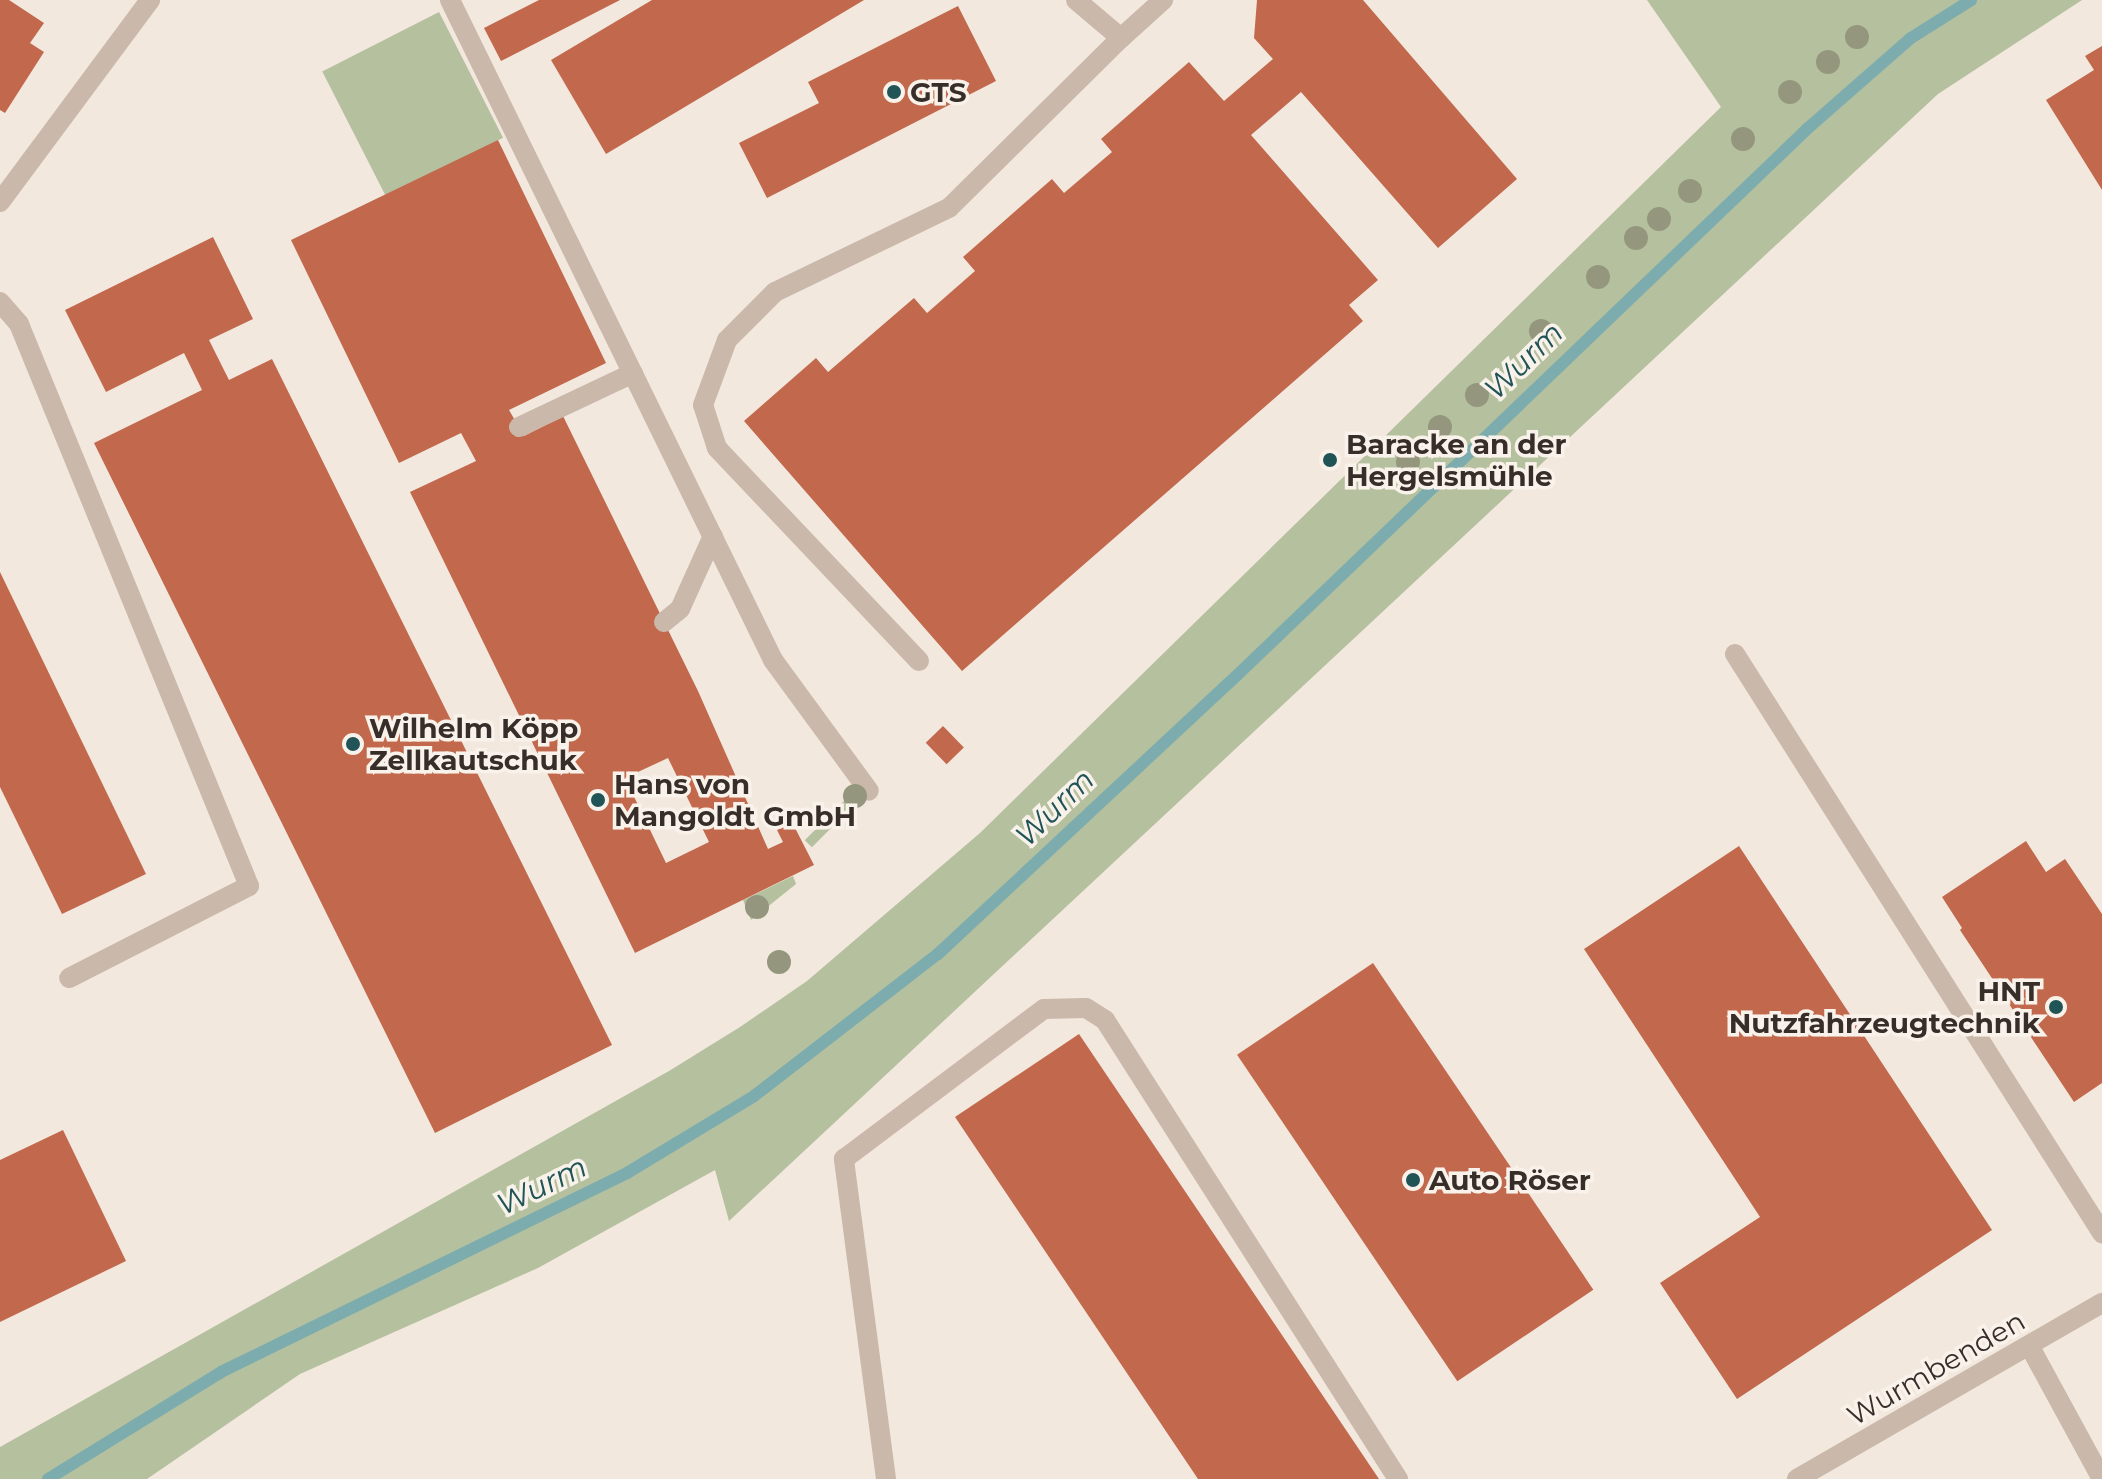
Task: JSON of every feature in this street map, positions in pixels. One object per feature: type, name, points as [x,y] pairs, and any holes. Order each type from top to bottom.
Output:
[{"type":"street","points":[[0,202],[150,0]]},
{"type":"street","points":[[450,0],[773,660],[869,791]]},
{"type":"street","points":[[1076,0],[1121,38]]},
{"type":"street","points":[[919,661],[717,448],[703,405],[727,340],[775,292],[949,208],[1163,0]]},
{"type":"street","points":[[0,302],[19,324],[249,886],[69,978]]},
{"type":"street","points":[[519,427],[633,373]]},
{"type":"street","points":[[664,622],[680,609],[713,536]]},
{"type":"street","points":[[1735,654],[2102,1233]]},
{"type":"street","points":[[886,1479],[844,1159],[1044,1009],[1086,1008],[1105,1020],[1398,1479]]},
{"type":"street","name":"Wurmbenden","points":[[1797,1479],[2102,1303]]},
{"type":"street","points":[[2030,1347],[2102,1479]]},
{"type":"green space","points":[[1647,0],[2082,0],[1938,94],[729,1221],[715,1170],[538,1268],[300,1374],[147,1479],[0,1479],[0,1447],[669,1071],[740,1027],[807,981],[980,833],[1721,107]]},
{"type":"green space","points":[[439,12],[503,138],[386,197],[322,71]]},
{"type":"green space","points":[[855,790],[862,797],[812,847],[805,840]]},
{"type":"green space","points":[[793,876],[796,884],[751,920],[743,900]]},
{"type":"building","points":[[0,0],[9,0],[44,23],[30,43],[44,52],[5,113],[0,110]]},
{"type":"building","points":[[539,0],[620,0],[501,61],[484,28]]},
{"type":"building","points":[[652,0],[864,0],[606,154],[551,60]]},
{"type":"building","points":[[1257,0],[1363,0],[1517,179],[1438,248],[1301,92],[1251,135],[1378,280],[1349,305],[1363,321],[962,671],[744,421],[816,358],[828,372],[914,298],[927,313],[975,271],[963,257],[1052,179],[1064,193],[1112,152],[1101,139],[1189,62],[1224,101],[1273,59],[1254,38]]},
{"type":"building","name":"GTS","points":[[958,6],[996,81],[767,198],[739,143],[819,103],[808,82]]},
{"type":"building","points":[[2102,46],[2102,190],[2046,100],[2094,70],[2085,56]]},
{"type":"building","points":[[498,140],[606,363],[509,410],[524,436],[563,416],[698,691],[768,849],[783,842],[777,830],[792,822],[814,865],[635,953],[410,492],[476,461],[461,433],[399,463],[291,240]],"holes":[[[668,758],[709,842],[666,863],[625,778]]]},
{"type":"building","name":"Wilhelm Köpp Zellkautschuk","points":[[213,237],[253,319],[209,340],[229,380],[272,359],[612,1045],[435,1133],[94,443],[202,390],[184,353],[106,392],[65,310]]},
{"type":"building","points":[[0,572],[146,874],[62,914],[0,787]]},
{"type":"building","points":[[943,726],[964,748],[947,764],[926,743]]},
{"type":"building","name":"HNT Nutzfahrzeugtechnik","points":[[2026,841],[2046,872],[2065,859],[2102,914],[2102,1083],[2074,1102],[1960,930],[1962,928],[1942,897]]},
{"type":"building","points":[[1739,846],[1992,1230],[1737,1399],[1660,1283],[1760,1217],[1584,949]]},
{"type":"building","points":[[1373,963],[1593,1290],[1457,1381],[1237,1055]]},
{"type":"building","points":[[1079,1034],[1379,1479],[1198,1479],[955,1117]]},
{"type":"building","points":[[63,1130],[126,1261],[0,1322],[0,1160]]},
{"type":"waterway","name":"Wurm","points":[[48,1479],[221,1372],[627,1173],[754,1096],[938,954],[1230,682],[1807,129],[1911,38],[1971,0]]},
{"type":"place","name":"GTS","points":[[894,92]]},
{"type":"place","name":"Baracke an der Hergelsmühle","points":[[1330,460]]},
{"type":"place","name":"Wilhelm Köpp Zellkautschuk","points":[[353,744]]},
{"type":"place","name":"Hans von Mangoldt GmbH","points":[[598,800]]},
{"type":"place","name":"HNT Nutzfahrzeugtechnik","points":[[2056,1007]]},
{"type":"place","name":"Auto Röser","points":[[1413,1180]]}]
